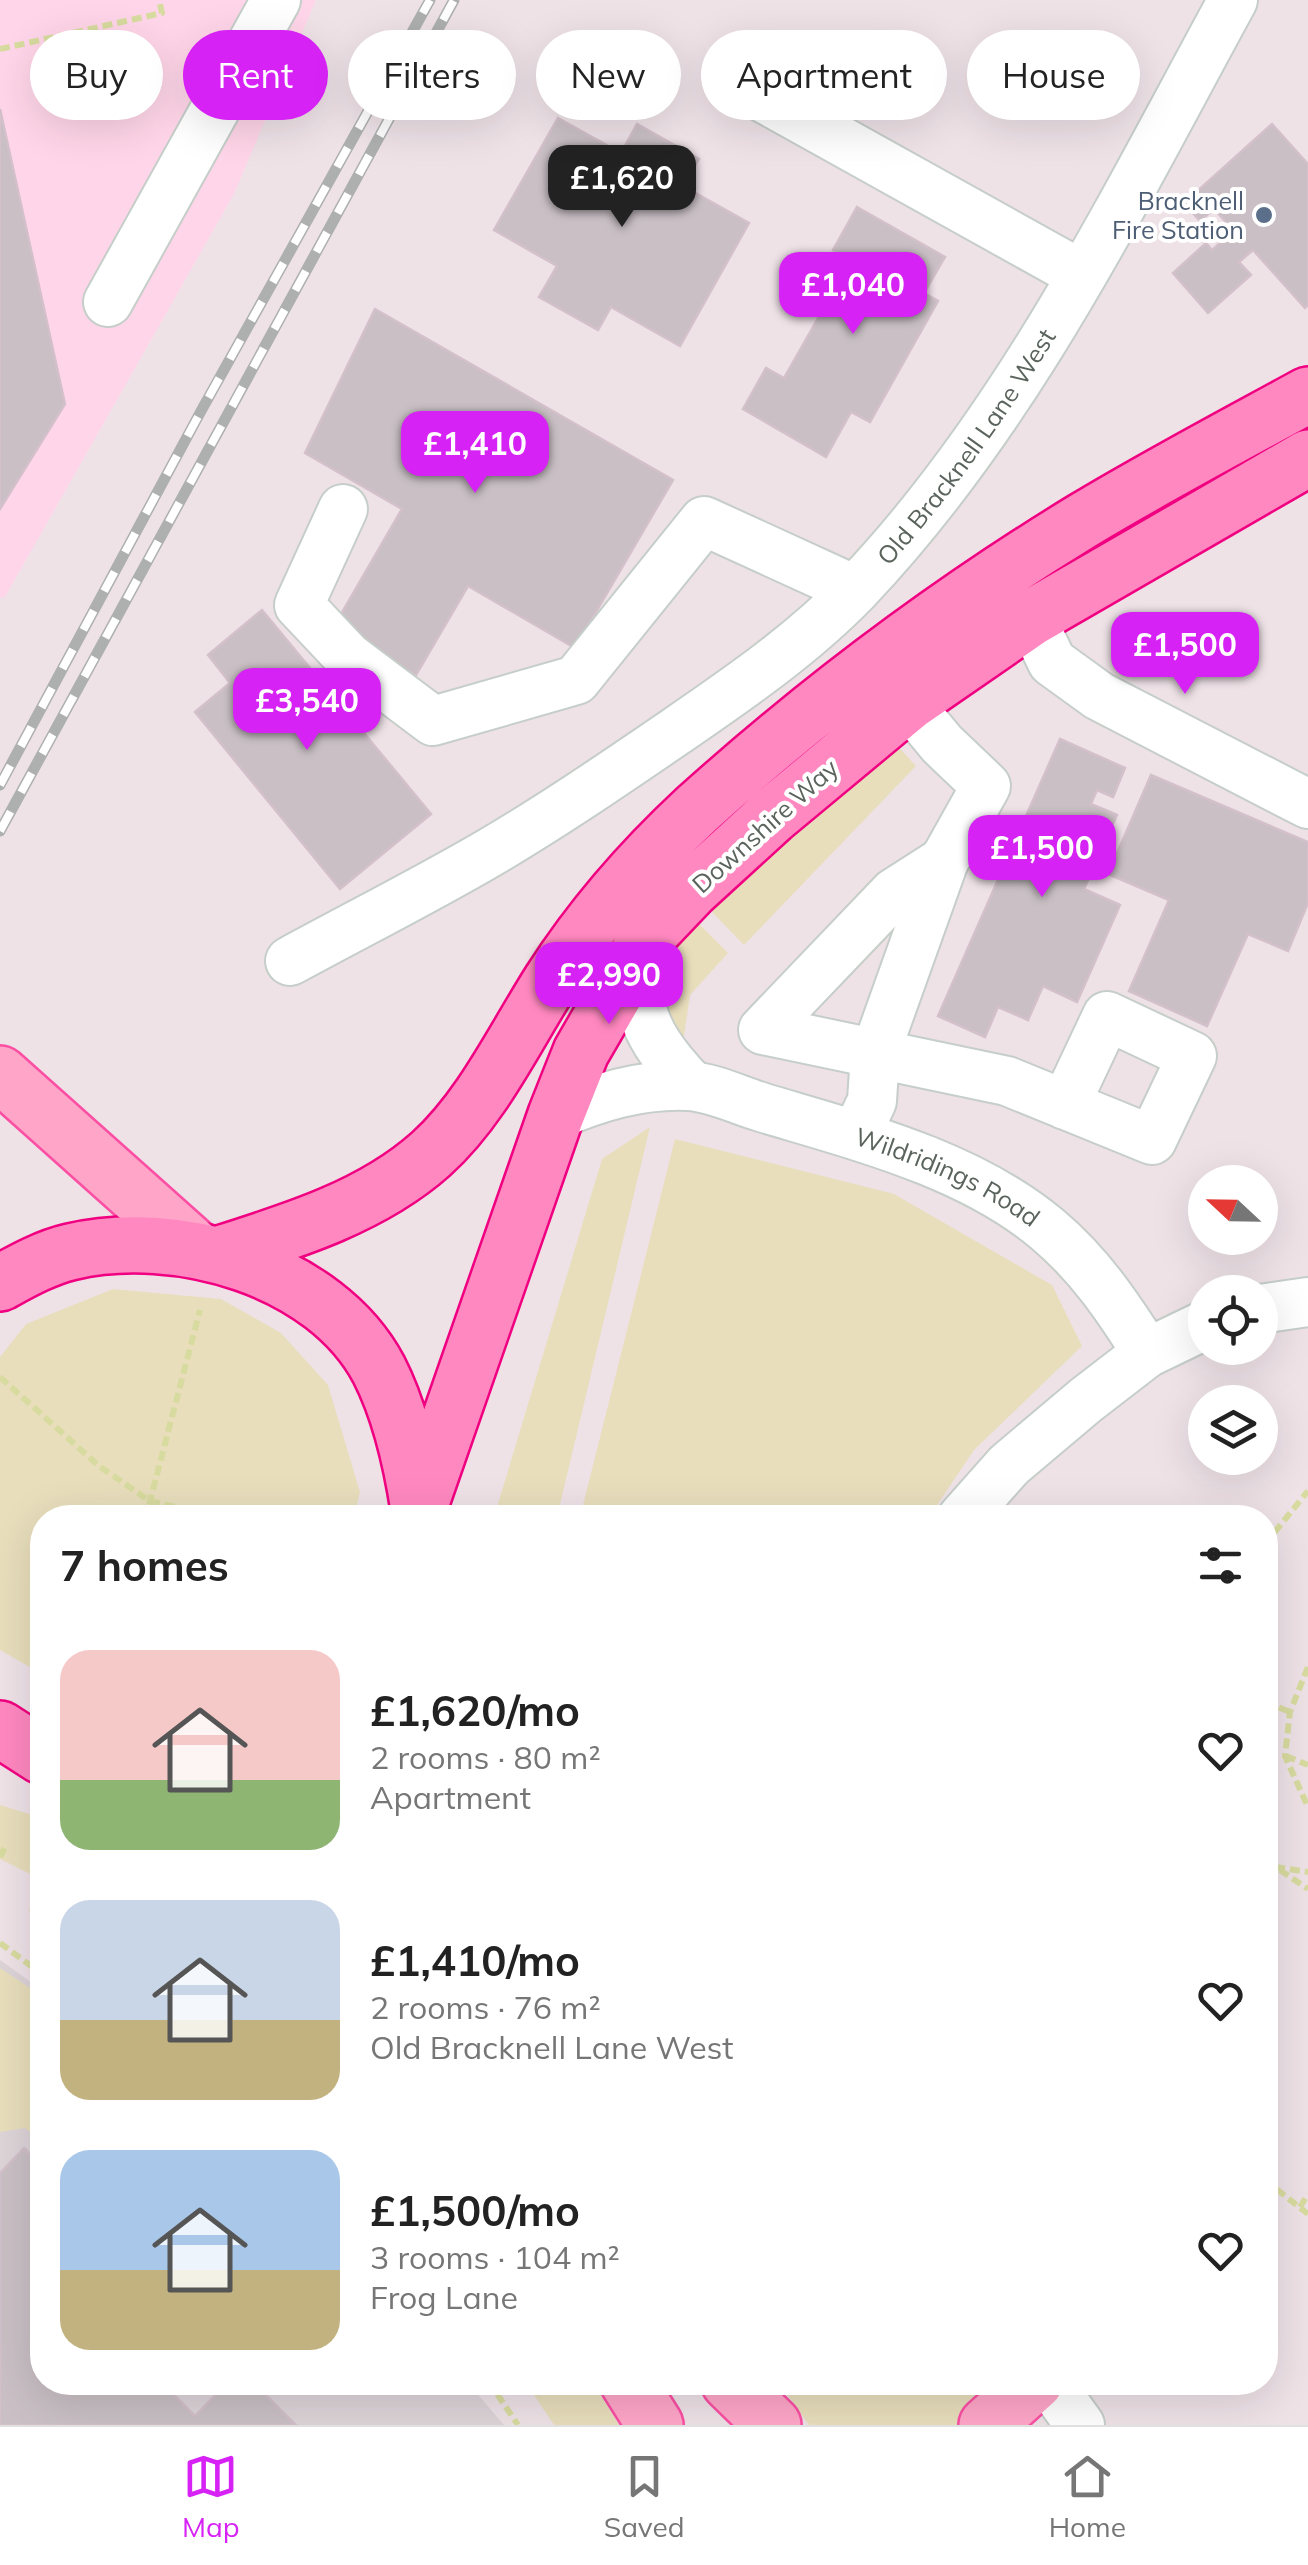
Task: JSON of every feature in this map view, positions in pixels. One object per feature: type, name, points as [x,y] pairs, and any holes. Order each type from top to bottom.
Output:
[{"type":"highway","points":[[208,1252],[326,1217],[402,1176],[431,1154],[474,1102],[591,921],[695,811],[811,712],[979,587],[1086,519],[1308,394]]},
{"type":"highway","name":"Downshire Way","points":[[421,1505],[518,1216],[581,1052],[650,933],[772,816],[908,704],[1030,618],[1308,458]]},
{"type":"highway","points":[[0,1283],[35,1264],[71,1252],[142,1246],[208,1252],[297,1289],[347,1328],[378,1369],[403,1439],[416,1505]]},
{"type":"main road","points":[[0,1074],[208,1252]]},
{"type":"main road","points":[[636,2395],[654,2425]]},
{"type":"main road","points":[[703,2395],[720,2425]]},
{"type":"main road","points":[[742,2395],[772,2425]]},
{"type":"main road","points":[[987,2425],[1020,2395]]},
{"type":"street","points":[[108,302],[276,0]]},
{"type":"street","name":"Old Bracknell Lane West","points":[[290,961],[488,854],[583,795],[753,679],[854,590],[983,430],[1044,338],[1234,0]]},
{"type":"street","points":[[803,120],[1080,274]]},
{"type":"street","points":[[343,509],[298,606],[348,657],[433,722],[576,680],[704,521],[854,590]]},
{"type":"street","points":[[1030,618],[1052,662],[1099,696],[1308,804]]},
{"type":"street","points":[[856,1136],[872,1101],[876,1054],[944,861],[986,786],[908,704]]},
{"type":"street","points":[[944,861],[894,894],[763,1030],[1007,1081],[1065,1105]]},
{"type":"street","points":[[650,933],[640,992],[648,1022],[664,1056],[692,1086]]},
{"type":"street","name":"Wildridings Road","points":[[556,1116],[601,1096],[643,1088],[692,1086],[856,1136],[964,1178],[1046,1229],[1093,1274],[1147,1353]]},
{"type":"street","points":[[1278,1307],[1308,1302]]},
{"type":"street","points":[[974,1505],[1049,1430],[1147,1353],[1188,1333]]},
{"type":"street","points":[[1058,2395],[1080,2425]]},
{"type":"path","points":[[0,50],[162,13],[159,0]]},
{"type":"path","points":[[148,1505],[200,1310]]},
{"type":"path","points":[[0,1377],[100,1466],[150,1501],[167,1505]]},
{"type":"path","points":[[1278,1528],[1308,1490]]},
{"type":"path","points":[[1308,1667],[1290,1712],[1285,1756],[1308,1807]]},
{"type":"path","points":[[1278,1707],[1290,1712]]},
{"type":"path","points":[[1285,1756],[1308,1765]]},
{"type":"path","points":[[0,1857],[6,1844]]},
{"type":"path","points":[[1278,1867],[1308,1872]]},
{"type":"path","points":[[1278,1869],[1308,1889]]},
{"type":"path","points":[[0,1943],[30,1965]]},
{"type":"path","points":[[1278,2190],[1308,2214]]},
{"type":"path","points":[[1300,2207],[1308,2194]]},
{"type":"path","points":[[498,2395],[518,2425]]},
{"type":"shaded area","points":[[0,0],[316,0],[303,30],[183,30],[183,120],[265,120],[234,194],[5,597],[0,598]]},
{"type":"shaded area","points":[[891,739],[916,766],[744,945],[710,910]]},
{"type":"shaded area","points":[[697,922],[728,953],[690,995],[682,1050],[663,1013],[661,983],[672,954]]},
{"type":"shaded area","points":[[650,1127],[560,1505],[498,1505],[602,1159]]},
{"type":"shaded area","points":[[675,1139],[894,1194],[1052,1285],[1082,1346],[974,1450],[937,1505],[583,1505]]},
{"type":"shaded area","points":[[113,1289],[221,1299],[281,1333],[328,1385],[360,1492],[357,1505],[30,1505],[30,1667],[0,1650],[0,1357],[26,1324]]},
{"type":"shaded area","points":[[0,1805],[30,1814],[30,1874],[0,1859]]},
{"type":"shaded area","points":[[0,1960],[30,1981],[30,2395],[478,2395],[504,2425],[0,2425]]},
{"type":"shaded area","points":[[0,1968],[30,1988],[30,2132],[25,2128],[0,2132]]},
{"type":"shaded area","points":[[534,2395],[600,2395],[619,2425],[554,2425]]},
{"type":"shaded area","points":[[788,2395],[988,2395],[962,2425],[809,2425]]},
{"type":"building","points":[[0,109],[65,404],[0,509]]},
{"type":"building","points":[[557,120],[621,153],[637,124],[699,159],[683,186],[749,223],[680,346],[611,307],[598,330],[539,297],[557,266],[494,230]]},
{"type":"building","name":"Bracknell Fire Station","points":[[1272,124],[1308,164],[1308,305],[1305,308],[1253,250],[1239,262],[1251,275],[1208,313],[1173,273],[1206,243],[1212,250],[1234,231],[1214,209],[1200,221],[1184,203]]},
{"type":"building","points":[[857,207],[945,257],[924,293],[938,301],[870,422],[851,412],[826,457],[743,409],[766,368],[784,378],[851,260],[833,250]]},
{"type":"building","points":[[375,309],[673,480],[575,648],[468,586],[416,675],[333,628],[402,509],[305,453]]},
{"type":"building","points":[[262,610],[431,814],[340,889],[195,712],[230,683],[208,655]]},
{"type":"building","points":[[1060,739],[1125,768],[1113,797],[1097,790],[1091,804],[1117,815],[1084,889],[1120,905],[1077,1002],[1043,986],[1028,1020],[998,1007],[985,1037],[938,1016]]},
{"type":"building","points":[[1151,775],[1308,842],[1308,903],[1288,951],[1248,934],[1207,1026],[1129,991],[1169,900],[1108,874]]},
{"type":"building","points":[[24,2148],[30,2154],[30,2395],[174,2395],[195,2416],[215,2395],[266,2395],[296,2425],[0,2425],[0,2173]]},
{"type":"railway","points":[[0,785],[201,411],[430,0]]},
{"type":"railway","points":[[0,831],[454,0]]},
{"type":"place","name":"Bracknell Fire Station","points":[[1264,215]]}]
